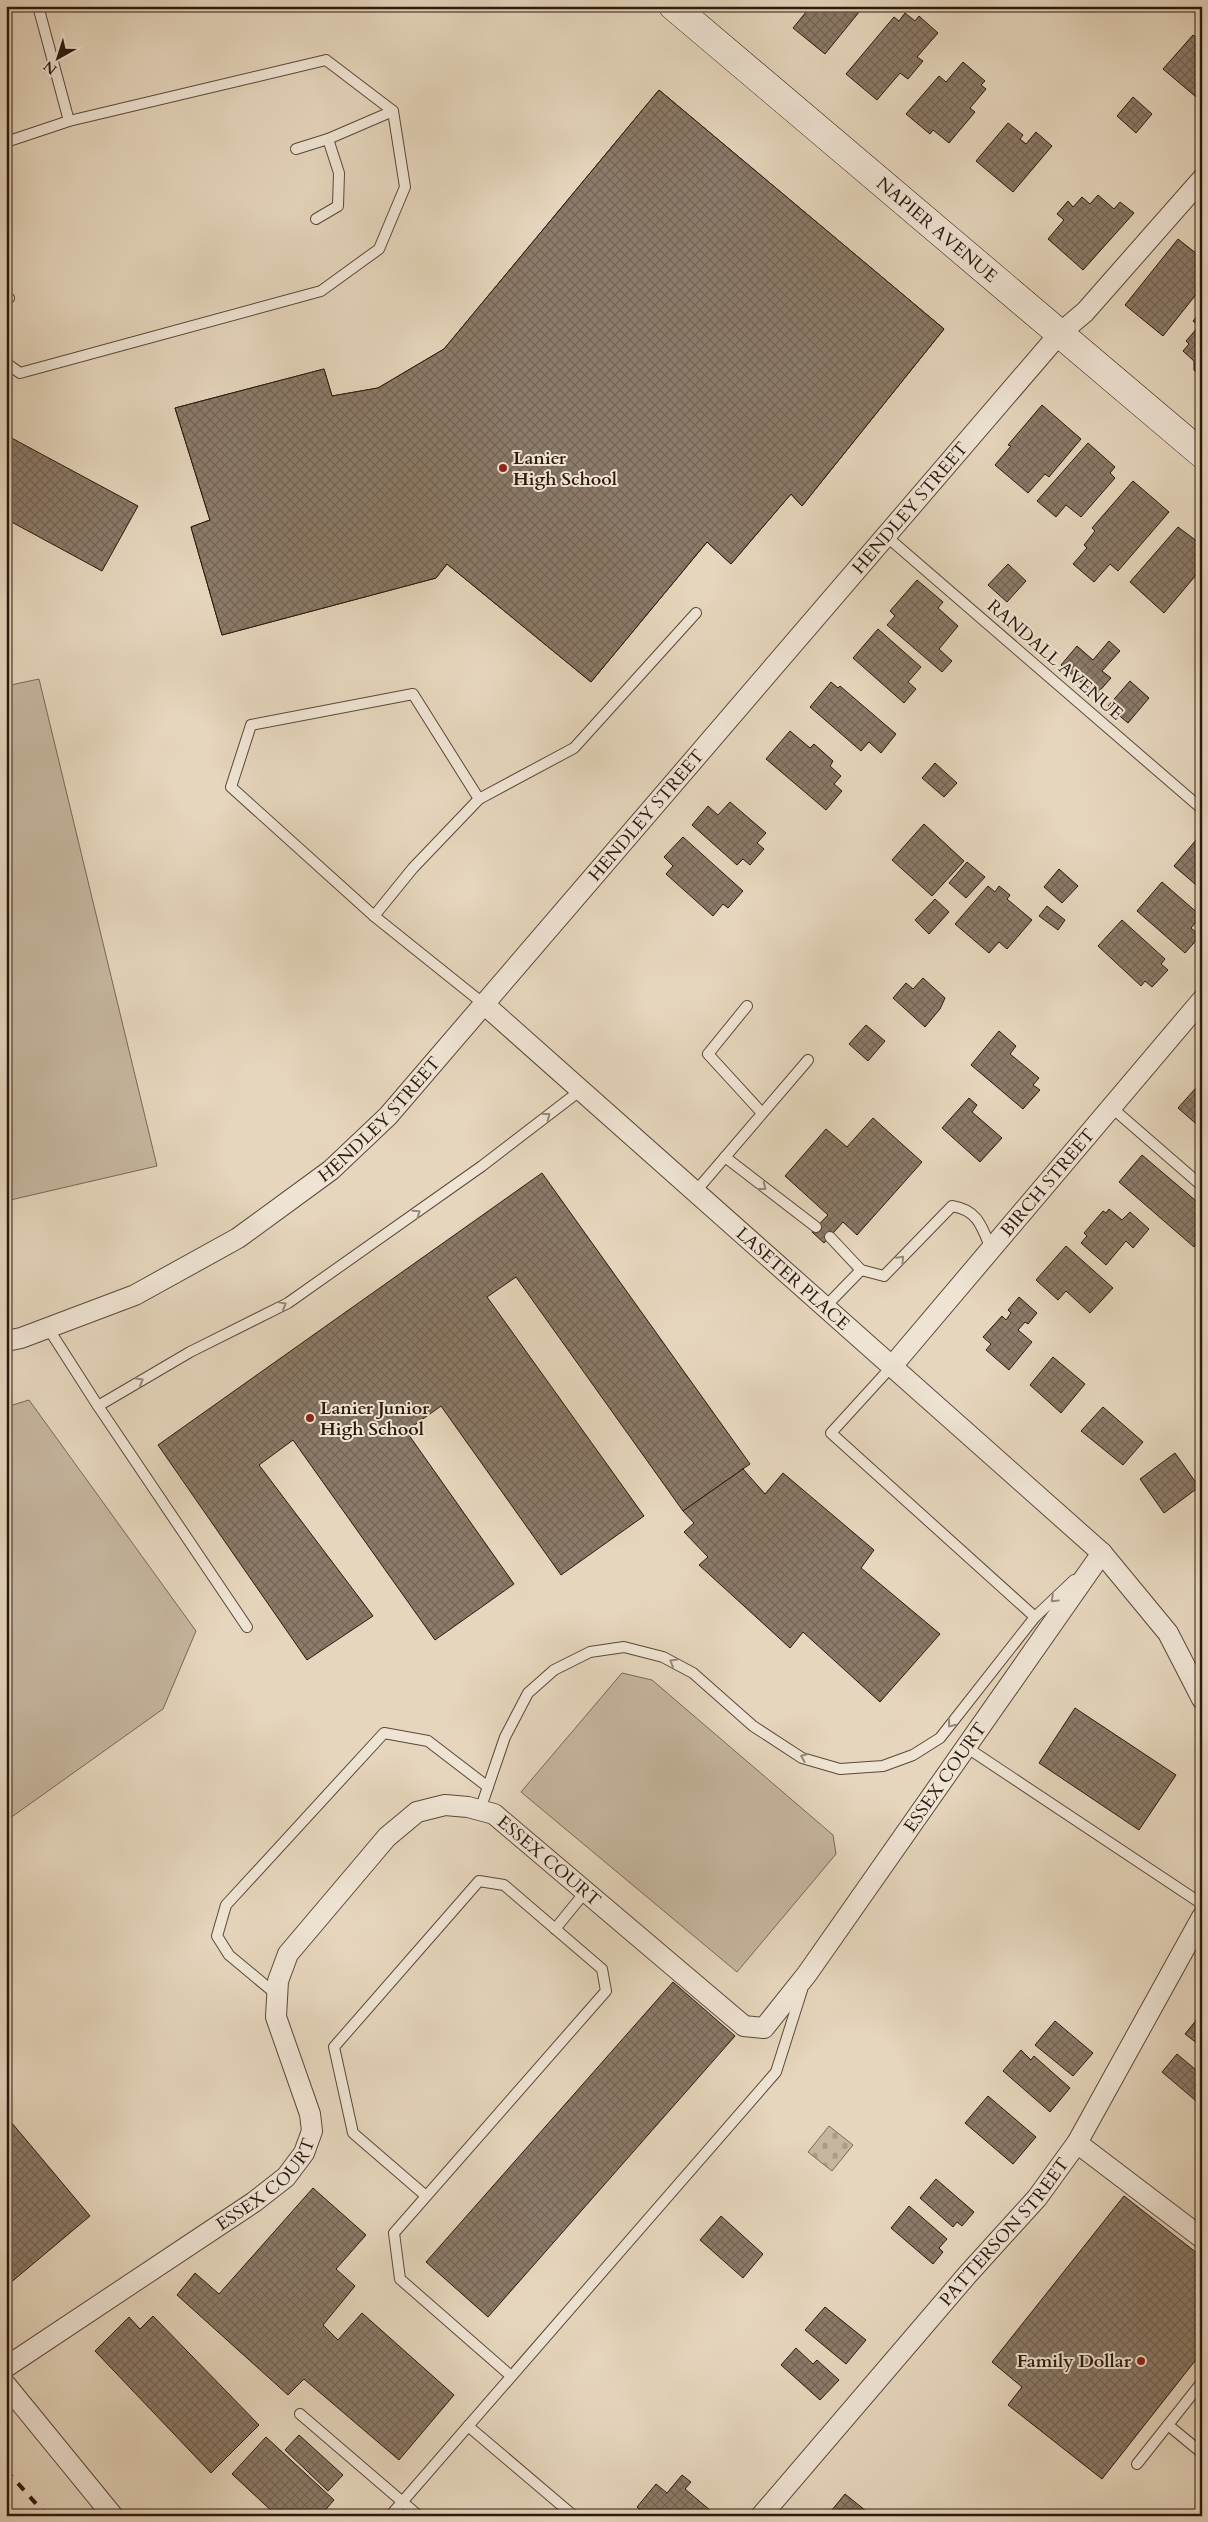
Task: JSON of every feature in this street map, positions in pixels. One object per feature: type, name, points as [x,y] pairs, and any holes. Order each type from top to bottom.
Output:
[{"type":"street","name":"NAPIER AVENUE","points":[[673,6],[1202,454]]},
{"type":"street","name":"HENDLEY STREET","points":[[6,1341],[48,1328],[134,1295],[238,1238],[331,1170],[388,1116],[1060,333],[1085,312],[1202,179]]},
{"type":"street","name":"BIRCH STREET","points":[[893,1365],[1202,1000]]},
{"type":"street","name":"LASETER PLACE","points":[[485,1005],[893,1365],[1102,1554],[1168,1633],[1202,1698]]},
{"type":"street","name":"ESSEX COURT","points":[[6,2367],[254,2202],[286,2177],[304,2153],[312,2131],[310,2114],[276,2017],[278,1981],[288,1954],[387,1837],[417,1812],[445,1805],[494,1814],[744,2026],[764,2028],[807,1974],[1102,1554]]},
{"type":"street","name":"PATTERSON STREET","points":[[761,2516],[968,2274],[1037,2198],[1078,2143],[1202,1917]]},
{"type":"street","points":[[1078,2143],[1202,2238]]},
{"type":"street","points":[[6,2385],[113,2516]]},
{"type":"lane","points":[[38,6],[69,121]]},
{"type":"lane","points":[[6,142],[69,121],[326,60],[393,111],[405,187],[379,249],[321,291],[20,373],[6,363]]},
{"type":"lane","points":[[296,149],[328,140],[393,111]]},
{"type":"lane","points":[[316,219],[338,206],[340,173],[328,140]]},
{"type":"lane","name":"RANDALL AVENUE","points":[[886,536],[1202,809]]},
{"type":"lane","points":[[374,916],[413,868],[479,799],[574,748],[696,614]]},
{"type":"lane","points":[[479,799],[413,694],[251,725],[231,788],[374,916],[485,1005]]},
{"type":"lane","points":[[747,1006],[708,1054],[762,1113]]},
{"type":"lane","points":[[696,1192],[808,1060]]},
{"type":"lane","points":[[98,1406],[190,1352],[288,1303],[482,1166],[581,1090]]},
{"type":"lane","points":[[1111,1107],[1202,1186]]},
{"type":"lane","points":[[725,1157],[816,1227]]},
{"type":"lane","points":[[830,1237],[861,1270],[884,1276],[952,1206],[965,1208],[980,1222],[991,1249]]},
{"type":"lane","points":[[826,1306],[861,1270]]},
{"type":"lane","points":[[48,1328],[98,1406],[247,1627]]},
{"type":"lane","points":[[893,1365],[831,1433],[1034,1617]]},
{"type":"lane","points":[[480,1810],[505,1737],[528,1693],[554,1670],[590,1652],[624,1647],[663,1657],[693,1674],[753,1726],[802,1758],[840,1769],[883,1766],[913,1755],[940,1738],[1034,1617],[1102,1554]]},
{"type":"lane","points":[[277,1995],[228,1955],[217,1936],[226,1905],[384,1733],[428,1741],[488,1786]]},
{"type":"lane","points":[[966,1747],[1202,1904]]},
{"type":"lane","points":[[426,2196],[352,2133],[334,2047],[479,1881],[504,1885],[602,1969],[606,1991],[394,2234],[400,2280],[511,2376]]},
{"type":"lane","points":[[555,1928],[586,1891]]},
{"type":"lane","points":[[390,2516],[776,2072],[807,1974]]},
{"type":"lane","points":[[1137,2464],[1202,2382]]},
{"type":"lane","points":[[300,2414],[419,2516]]},
{"type":"lane","points":[[1168,2425],[1202,2453]]},
{"type":"lane","points":[[468,2426],[574,2516]]},
{"type":"green space","points":[[39,679],[157,1166],[6,1201],[6,686]]},
{"type":"green space","points":[[29,1400],[196,1631],[163,1709],[6,1821],[6,1407]]},
{"type":"green space","points":[[622,1673],[652,1680],[833,1835],[836,1854],[737,1972],[521,1792]]},
{"type":"green space","points":[[829,2126],[853,2145],[832,2171],[808,2152]]},
{"type":"building","points":[[811,6],[864,6],[825,54],[793,28]]},
{"type":"building","points":[[905,13],[915,21],[919,16],[938,33],[917,57],[923,61],[908,79],[900,73],[877,100],[846,74],[894,17],[899,21]]},
{"type":"building","points":[[1193,35],[1202,42],[1202,102],[1163,69]]},
{"type":"building","points":[[963,62],[985,81],[981,85],[986,89],[970,108],[975,112],[949,143],[933,130],[930,134],[906,114],[939,76],[946,82]]},
{"type":"building","points":[[659,90],[944,329],[802,506],[791,494],[731,564],[707,542],[591,682],[447,564],[436,578],[222,635],[191,527],[210,520],[175,408],[324,369],[332,396],[378,388],[444,349]],"holes":[[[703,235],[822,333],[742,425],[637,335],[685,280],[687,254]]]},
{"type":"building","points":[[659,90],[944,329],[802,506],[791,494],[731,564],[707,542],[591,682],[447,564],[436,578],[222,635],[191,527],[210,520],[175,408],[324,369],[332,396],[378,388],[444,349]]},
{"type":"building","points":[[1133,97],[1152,114],[1136,133],[1117,116]]},
{"type":"building","points":[[1008,123],[1023,135],[1020,139],[1026,144],[1036,132],[1052,146],[1013,192],[976,161]]},
{"type":"building","points":[[1098,195],[1114,209],[1120,202],[1134,213],[1083,270],[1048,239],[1064,220],[1057,214],[1068,201],[1073,207],[1082,197],[1090,204]]},
{"type":"building","points":[[1178,239],[1202,258],[1199,265],[1202,268],[1202,287],[1163,336],[1125,305]]},
{"type":"building","points":[[1202,310],[1202,377],[1194,370],[1194,361],[1183,351],[1189,344],[1186,341],[1199,326],[1193,321]]},
{"type":"building","points":[[1042,405],[1081,439],[1049,477],[1045,474],[1028,493],[995,465],[1011,446],[1008,445]]},
{"type":"building","points":[[6,435],[138,506],[102,571],[6,519]]},
{"type":"building","points":[[1088,443],[1115,467],[1110,473],[1115,478],[1081,517],[1066,505],[1056,517],[1037,501]]},
{"type":"building","points":[[1133,481],[1169,512],[1118,571],[1110,564],[1094,582],[1073,564],[1087,548],[1084,545],[1095,531],[1092,528]]},
{"type":"building","points":[[1178,527],[1202,545],[1202,568],[1164,613],[1130,582]]},
{"type":"building","points":[[1008,564],[1026,581],[1007,602],[988,585]]},
{"type":"building","points":[[917,580],[943,602],[938,608],[958,626],[939,649],[952,661],[942,672],[887,625],[895,616],[890,611]]},
{"type":"building","points":[[1202,625],[1202,638],[1196,633]]},
{"type":"building","points":[[878,629],[921,667],[908,682],[916,689],[904,703],[853,658]]},
{"type":"building","points":[[1109,641],[1120,651],[1102,671],[1111,678],[1096,695],[1061,665],[1077,646],[1093,660]]},
{"type":"building","points":[[1130,681],[1149,698],[1128,723],[1108,706]]},
{"type":"building","points":[[831,682],[838,688],[840,686],[896,734],[881,753],[869,742],[861,751],[810,707]]},
{"type":"building","points":[[790,731],[810,748],[814,744],[833,761],[830,766],[841,776],[834,784],[842,791],[826,810],[766,759]]},
{"type":"building","points":[[935,763],[957,783],[944,797],[922,778]]},
{"type":"building","points":[[730,802],[766,833],[757,843],[764,849],[750,865],[743,859],[737,865],[692,825],[708,806],[718,815]]},
{"type":"building","points":[[924,824],[964,861],[932,896],[892,860]]},
{"type":"building","points":[[1202,833],[1202,890],[1174,866]]},
{"type":"building","points":[[683,837],[743,891],[728,908],[723,904],[713,916],[666,874],[673,866],[664,857]]},
{"type":"building","points":[[967,862],[985,877],[966,898],[949,883]]},
{"type":"building","points":[[1059,869],[1078,886],[1062,903],[1044,887]]},
{"type":"building","points":[[1162,882],[1201,916],[1191,928],[1200,936],[1185,953],[1137,911]]},
{"type":"building","points":[[988,886],[995,892],[999,886],[1010,895],[1007,899],[1032,920],[1007,949],[999,942],[989,953],[955,924]]},
{"type":"building","points":[[935,899],[949,912],[929,934],[915,920]]},
{"type":"building","points":[[1047,906],[1065,920],[1058,930],[1039,916]]},
{"type":"building","points":[[1122,920],[1165,959],[1161,964],[1168,970],[1152,987],[1145,981],[1141,986],[1098,946]]},
{"type":"building","points":[[923,978],[945,998],[940,1009],[925,1027],[893,998],[906,983],[913,989]]},
{"type":"building","points":[[866,1025],[885,1041],[868,1061],[849,1044]]},
{"type":"building","points":[[999,1031],[1016,1046],[1010,1054],[1039,1078],[1033,1085],[1040,1090],[1023,1109],[971,1065]]},
{"type":"building","points":[[1202,1081],[1202,1129],[1178,1108]]},
{"type":"building","points":[[969,1098],[977,1105],[972,1112],[1002,1138],[980,1162],[942,1128]]},
{"type":"building","points":[[873,1118],[922,1162],[857,1235],[843,1222],[824,1243],[812,1232],[828,1215],[785,1176],[826,1129],[847,1147]]},
{"type":"building","points":[[1142,1155],[1202,1206],[1202,1238],[1194,1247],[1119,1182]]},
{"type":"building","name":"Lanier Junior High School","points":[[542,1173],[750,1464],[683,1511],[516,1277],[487,1297],[644,1516],[561,1575],[441,1406],[406,1431],[514,1584],[435,1640],[293,1440],[259,1465],[373,1616],[307,1660],[158,1445]]},
{"type":"building","points":[[1109,1209],[1122,1220],[1130,1212],[1149,1229],[1133,1248],[1126,1241],[1106,1265],[1081,1243],[1087,1236],[1084,1233],[1103,1211],[1106,1213]]},
{"type":"building","points":[[1066,1246],[1113,1288],[1090,1313],[1066,1291],[1058,1300],[1036,1280]]},
{"type":"building","points":[[1019,1297],[1037,1313],[1028,1324],[1025,1322],[1018,1330],[1032,1342],[1009,1370],[986,1350],[991,1344],[983,1337],[1002,1316],[1006,1320],[1011,1313],[1008,1310]]},
{"type":"building","points":[[1053,1357],[1085,1384],[1061,1413],[1030,1385]]},
{"type":"building","points":[[1103,1407],[1143,1442],[1123,1465],[1081,1431]]},
{"type":"building","points":[[1175,1453],[1199,1487],[1164,1513],[1140,1479]]},
{"type":"building","points":[[743,1469],[765,1494],[783,1473],[874,1550],[861,1568],[940,1634],[880,1702],[803,1632],[790,1648],[699,1565],[708,1557],[684,1532],[694,1523],[683,1511]]},
{"type":"building","points":[[1075,1708],[1176,1775],[1139,1830],[1039,1763]]},
{"type":"building","points":[[1202,1980],[1202,1992],[1196,1987]]},
{"type":"building","points":[[673,1982],[735,2036],[488,2317],[426,2262]]},
{"type":"building","points":[[1202,2013],[1202,2047],[1185,2034]]},
{"type":"building","points":[[1055,2021],[1093,2053],[1073,2076],[1035,2045]]},
{"type":"building","points":[[1021,2050],[1031,2060],[1034,2056],[1070,2088],[1050,2112],[1003,2071]]},
{"type":"building","points":[[1177,2054],[1202,2075],[1202,2106],[1162,2072]]},
{"type":"building","points":[[988,2096],[1036,2137],[1013,2164],[965,2123]]},
{"type":"building","points":[[6,2116],[90,2216],[9,2284],[6,2281]]},
{"type":"building","points":[[936,2179],[974,2212],[962,2226],[957,2222],[953,2227],[920,2198]]},
{"type":"building","points":[[313,2188],[366,2235],[336,2269],[355,2286],[323,2325],[338,2340],[362,2313],[454,2395],[399,2460],[304,2379],[288,2395],[177,2295],[195,2273],[219,2294]]},
{"type":"building","points":[[1124,2196],[1202,2257],[1202,2352],[1102,2479],[1008,2405],[1022,2387],[992,2362]]},
{"type":"building","points":[[909,2206],[947,2239],[939,2248],[943,2252],[933,2264],[891,2228]]},
{"type":"building","points":[[721,2216],[763,2254],[743,2278],[700,2240]]},
{"type":"building","points":[[825,2307],[866,2340],[846,2364],[805,2330]]},
{"type":"building","points":[[153,2316],[259,2425],[211,2473],[95,2351],[129,2317],[140,2329]]},
{"type":"building","points":[[796,2348],[813,2364],[817,2360],[839,2380],[820,2400],[781,2365]]},
{"type":"building","points":[[299,2435],[343,2475],[328,2491],[285,2450]]},
{"type":"building","points":[[266,2437],[334,2500],[320,2516],[277,2516],[232,2474]]},
{"type":"building","points":[[682,2475],[691,2482],[685,2489],[717,2516],[647,2516],[637,2507],[656,2484],[667,2493]]},
{"type":"building","points":[[845,2494],[871,2515],[827,2516]]},
{"type":"railway","points":[[6,2470],[47,2516]]},
{"type":"place","name":"Lanier High School","points":[[503,468]]},
{"type":"place","name":"Lanier Junior High School","points":[[310,1418]]},
{"type":"place","name":"Family Dollar","points":[[1141,2361]]}]
